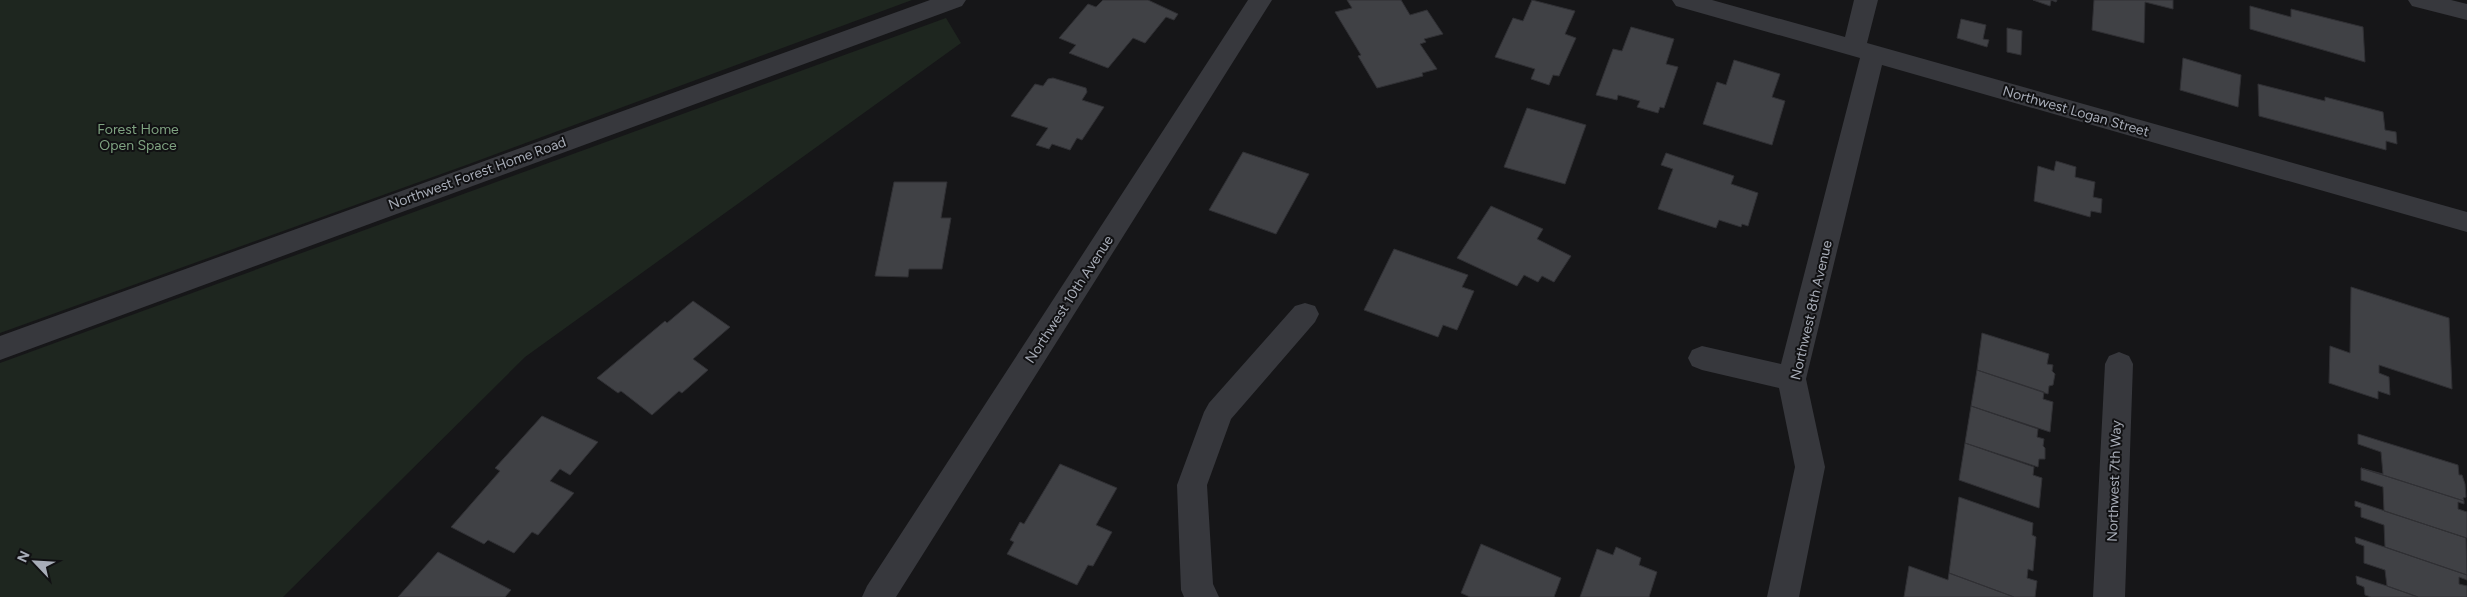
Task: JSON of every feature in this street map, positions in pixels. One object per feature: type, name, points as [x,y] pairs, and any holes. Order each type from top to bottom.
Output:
[{"type":"street","name":"Northwest Forest Home Road","points":[[0,348],[954,0]]},
{"type":"street","name":"Northwest 10th Avenue","points":[[878,597],[1260,0]]},
{"type":"street","name":"Northwest Logan Street","points":[[1684,0],[2467,222]]},
{"type":"street","name":"Northwest 8th Avenue","points":[[1784,597],[1810,467],[1792,380],[1863,51],[1866,0]]},
{"type":"street","points":[[2420,0],[2467,12]]},
{"type":"street","points":[[1203,597],[1197,590],[1192,485],[1219,412],[1305,314]]},
{"type":"street","points":[[1702,358],[1792,380]]},
{"type":"street","name":"Northwest 7th Way","points":[[2109,597],[2119,364]]},
{"type":"green space","name":"Forest Home Open Space","points":[[0,0],[912,0],[469,164],[0,333]]},
{"type":"green space","points":[[946,18],[961,43],[525,357],[283,597],[0,597],[0,363]]},
{"type":"building","points":[[1103,0],[1148,0],[1178,14],[1174,20],[1166,17],[1145,43],[1133,38],[1108,68],[1069,53],[1076,45],[1059,38],[1088,4],[1096,7]]},
{"type":"building","points":[[1347,0],[1401,0],[1410,15],[1427,10],[1443,34],[1424,39],[1426,42],[1420,44],[1437,69],[1422,73],[1423,76],[1377,88],[1358,56],[1361,55],[1335,12],[1352,8]]},
{"type":"building","points":[[1532,0],[1575,11],[1565,34],[1576,38],[1559,76],[1553,75],[1549,85],[1531,79],[1535,69],[1495,57],[1513,18],[1523,21]]},
{"type":"building","points":[[2033,0],[2051,0],[2050,6]]},
{"type":"building","points":[[2094,0],[2173,0],[2173,9],[2145,2],[2144,43],[2092,30]]},
{"type":"building","points":[[2250,6],[2291,17],[2291,9],[2363,27],[2365,62],[2250,29]]},
{"type":"building","points":[[1961,19],[1986,25],[1983,39],[1989,40],[1987,47],[1957,38]]},
{"type":"building","points":[[1631,27],[1674,39],[1666,64],[1678,67],[1664,108],[1660,107],[1658,113],[1637,107],[1640,101],[1618,95],[1617,100],[1596,95],[1613,49],[1622,51]]},
{"type":"building","points":[[2007,28],[2022,31],[2021,55],[2007,52]]},
{"type":"building","points":[[2183,58],[2241,75],[2238,107],[2180,90]]},
{"type":"building","points":[[1734,60],[1780,74],[1772,97],[1785,101],[1772,145],[1703,124],[1717,82],[1726,85]]},
{"type":"building","points":[[1053,78],[1086,88],[1087,92],[1082,100],[1104,107],[1082,140],[1077,138],[1070,150],[1052,144],[1049,149],[1036,145],[1048,128],[1011,116],[1035,84],[1043,86],[1048,79]]},
{"type":"building","points":[[2258,84],[2325,101],[2325,97],[2383,112],[2385,130],[2396,132],[2397,144],[2386,141],[2386,150],[2259,116]]},
{"type":"building","points":[[1527,108],[1586,125],[1565,184],[1504,167]]},
{"type":"building","points":[[1243,152],[1309,174],[1276,234],[1209,210]]},
{"type":"building","points":[[1666,153],[1734,176],[1731,184],[1758,193],[1748,226],[1742,224],[1741,227],[1719,220],[1716,228],[1658,209],[1673,169],[1661,165]]},
{"type":"building","points":[[2056,161],[2076,167],[2075,177],[2095,182],[2093,197],[2102,199],[2101,213],[2091,211],[2090,217],[2034,201],[2038,166],[2054,171]]},
{"type":"building","points":[[894,182],[947,182],[941,218],[951,218],[942,269],[909,269],[908,277],[875,276]]},
{"type":"building","points":[[1491,206],[1543,229],[1537,239],[1571,256],[1554,282],[1542,276],[1538,282],[1524,275],[1517,286],[1457,258]]},
{"type":"building","points":[[1394,249],[1468,275],[1462,287],[1474,291],[1457,330],[1443,325],[1438,337],[1364,310]]},
{"type":"building","points":[[2351,287],[2449,318],[2452,389],[2379,365],[2379,373],[2389,377],[2390,395],[2378,391],[2378,399],[2329,383],[2330,346],[2350,353]]},
{"type":"building","points":[[693,301],[730,327],[693,359],[708,370],[682,393],[679,391],[652,415],[621,391],[618,393],[597,378],[665,321],[667,323]]},
{"type":"building","points":[[1982,333],[2049,354],[2047,364],[2053,365],[2052,371],[2055,374],[2053,385],[2049,386],[2048,394],[1977,370]]},
{"type":"building","points":[[1977,370],[2044,392],[2043,399],[2053,402],[2050,432],[1971,406]]},
{"type":"building","points":[[1971,406],[2038,429],[2037,437],[2044,439],[2045,459],[2039,459],[2038,467],[1965,443]]},
{"type":"building","points":[[542,416],[598,442],[570,475],[560,469],[550,481],[574,493],[538,535],[532,532],[514,553],[488,540],[484,544],[451,527],[500,471],[495,468]]},
{"type":"building","points":[[2358,434],[2458,465],[2459,475],[2462,475],[2465,484],[2466,497],[2463,498],[2464,501],[2361,468],[2383,474],[2381,452],[2358,444]]},
{"type":"building","points":[[1965,443],[2034,467],[2033,475],[2042,478],[2039,508],[1959,480]]},
{"type":"building","points":[[1060,464],[1117,488],[1096,525],[1112,532],[1093,566],[1088,565],[1077,585],[1007,554],[1014,542],[1010,540],[1020,522],[1024,524]]},
{"type":"building","points":[[2361,468],[2464,501],[2464,504],[2458,502],[2458,509],[2467,512],[2467,538],[2384,511],[2383,487],[2361,480]]},
{"type":"building","points":[[1959,497],[2033,523],[2032,535],[2036,537],[2033,571],[2028,569],[2027,578],[2037,581],[2035,597],[2014,597],[1949,573]]},
{"type":"building","points":[[2355,501],[2466,538],[2467,575],[2385,547],[2384,525],[2361,517],[2361,508],[2355,506]]},
{"type":"building","points":[[2355,537],[2467,575],[2467,580],[2459,577],[2459,584],[2467,586],[2467,597],[2418,597],[2387,586],[2385,570],[2364,563],[2364,546],[2356,543]]},
{"type":"building","points":[[1481,544],[1561,578],[1554,597],[1470,597],[1461,593]]},
{"type":"building","points":[[1616,547],[1641,558],[1639,565],[1657,572],[1649,597],[1580,597],[1597,549],[1613,555]]},
{"type":"building","points":[[438,552],[511,590],[505,597],[398,597]]},
{"type":"building","points":[[1909,566],[1948,580],[1949,573],[2014,597],[1904,597]]},
{"type":"building","points":[[2356,576],[2418,597],[2371,597],[2365,595],[2364,587],[2357,584]]}]
